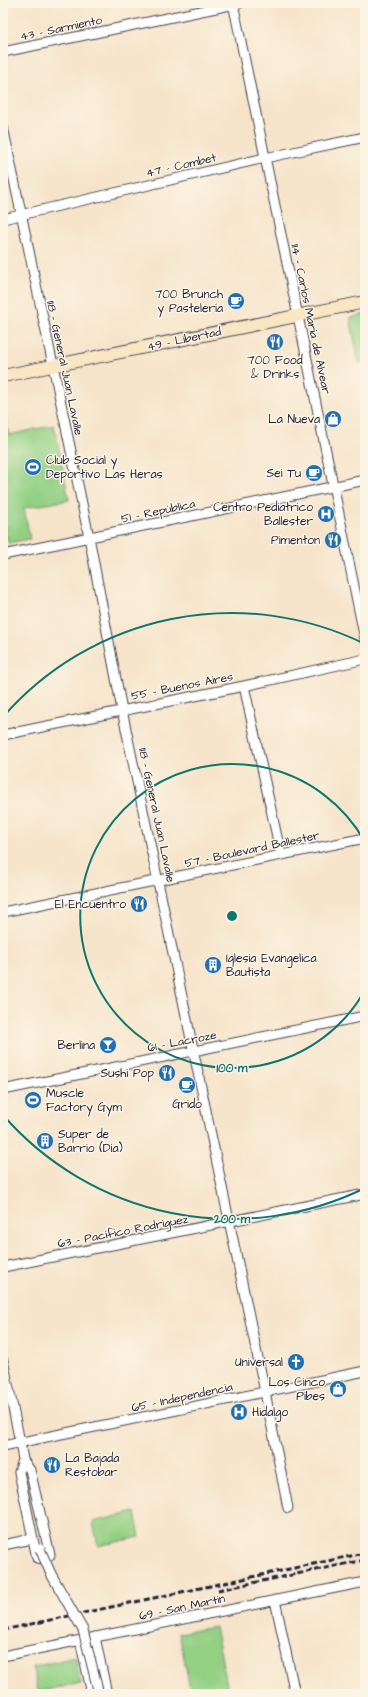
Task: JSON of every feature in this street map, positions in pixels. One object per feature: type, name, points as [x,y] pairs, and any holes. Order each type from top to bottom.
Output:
[{"type":"street","name":"43 - Sarmiento","points":[[3,52],[235,4]]},
{"type":"street","name":"114 - Carlos María de Alvear","points":[[235,4],[265,158],[365,639]]},
{"type":"street","name":"118 - General Juan Lavalle","points":[[3,127],[89,538],[122,710],[288,1508]]},
{"type":"street","name":"47 - Combet","points":[[3,219],[265,158],[365,137]]},
{"type":"street","name":"49 - Libertad","points":[[3,376],[365,302]]},
{"type":"street","name":"51 - República","points":[[3,555],[365,480]]},
{"type":"street","name":"55 - Buenos Aires","points":[[3,734],[244,686],[365,660]]},
{"type":"street","points":[[244,686],[281,855]]},
{"type":"street","name":"57 - Boulevard Ballester","points":[[3,912],[365,838]]},
{"type":"street","name":"61 - Lacroze","points":[[3,1090],[365,1016]]},
{"type":"street","name":"63 - Pacífico Rodríguez","points":[[3,1267],[365,1194]]},
{"type":"street","points":[[3,1360],[40,1549],[51,1574],[83,1630],[99,1694]]},
{"type":"street","name":"65 - Independencia","points":[[3,1446],[365,1371]]},
{"type":"street","points":[[23,1460],[30,1470],[50,1555],[43,1559],[37,1558],[32,1539],[19,1472],[23,1460]]},
{"type":"street","points":[[3,1545],[32,1539]]},
{"type":"street","name":"69 - San Martín","points":[[3,1656],[365,1582]]},
{"type":"street","points":[[275,1600],[296,1694]]},
{"type":"street","points":[[95,1637],[107,1694]]},
{"type":"street","points":[[80,1640],[92,1694]]},
{"type":"green space","points":[[365,314],[365,362],[359,363],[350,318]]},
{"type":"green space","name":"Club Social y Deportivo Las Heras","points":[[3,407],[9,435],[54,425],[69,500],[24,508],[30,539],[8,543],[3,520]]},
{"type":"green space","points":[[135,1512],[140,1537],[98,1546],[93,1522]]},
{"type":"green space","points":[[215,1627],[229,1694],[191,1694],[179,1633]]},
{"type":"green space","points":[[75,1657],[81,1683],[38,1692],[33,1667]]},
{"type":"railway","points":[[3,1630],[365,1553]]},
{"type":"railway","points":[[218,1590],[365,1560]]},
{"type":"place","name":"700 Brunch y Pastelería","points":[[236,301]]},
{"type":"place","name":"700 Food & Drinks","points":[[275,342]]},
{"type":"place","name":"La Nueva","points":[[333,419]]},
{"type":"place","name":"Club Social y Deportivo Las Heras","points":[[33,467]]},
{"type":"place","name":"Sei Tu","points":[[314,473]]},
{"type":"place","name":"Centro Pediatrico Ballester","points":[[326,514]]},
{"type":"place","name":"Pimenton","points":[[333,540]]},
{"type":"place","name":"El Encuentro","points":[[139,904]]},
{"type":"place","name":"Iglesia Evangelica Bautista","points":[[213,965]]},
{"type":"place","name":"Berlina","points":[[108,1045]]},
{"type":"place","name":"Sushi Pop","points":[[167,1073]]},
{"type":"place","name":"Grido","points":[[187,1085]]},
{"type":"place","name":"Muscle Factory Gym","points":[[33,1100]]},
{"type":"place","name":"Super de Barrio (Día)","points":[[45,1141]]},
{"type":"place","name":"Universal","points":[[296,1362]]},
{"type":"place","name":"Los Cinco Pibes","points":[[338,1389]]},
{"type":"place","name":"Hidalgo","points":[[239,1412]]},
{"type":"place","name":"La Bajada Restobar","points":[[52,1465]]}]
